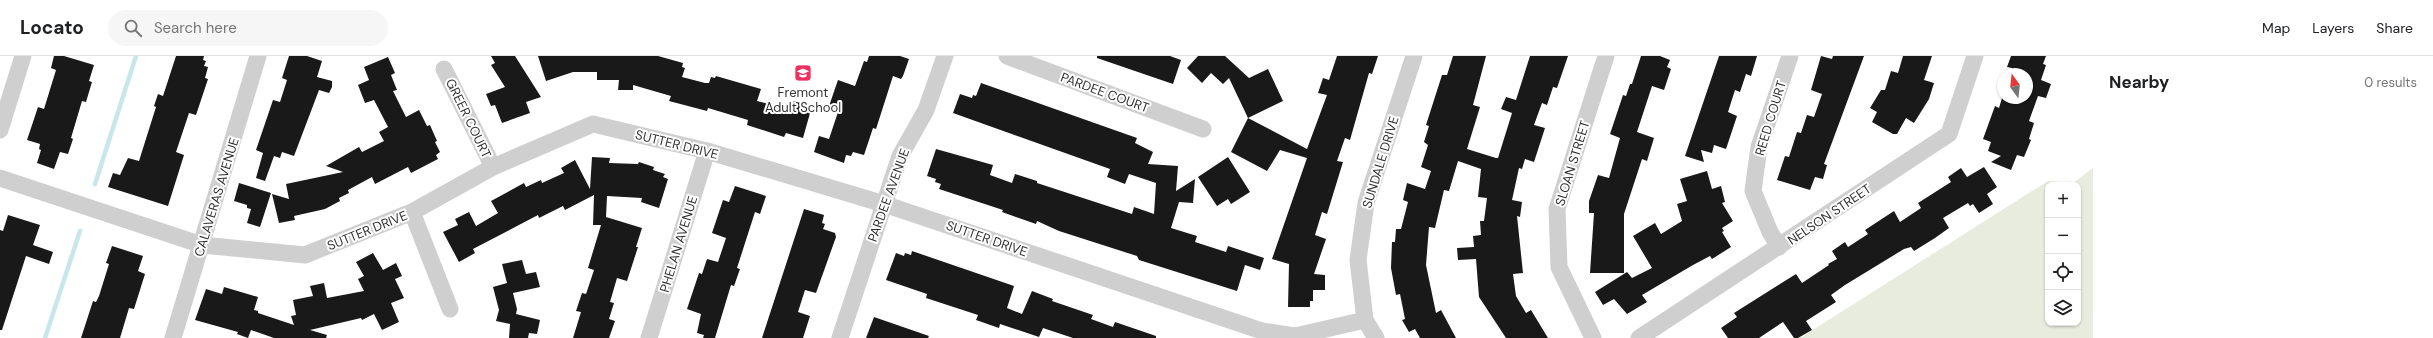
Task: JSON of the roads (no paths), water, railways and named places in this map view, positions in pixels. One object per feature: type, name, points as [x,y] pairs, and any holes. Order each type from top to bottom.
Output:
[{"type":"street","points":[[0,130],[23,56]]},
{"type":"street","name":"CALAVERAS AVENUE","points":[[173,338],[258,56]]},
{"type":"street","name":"PARDEE AVENUE","points":[[840,338],[900,156],[926,110],[945,56]]},
{"type":"street","name":"PARDEE COURT","points":[[1007,56],[1203,129]]},
{"type":"street","name":"SUNDALE DRIVE","points":[[1376,338],[1365,320],[1358,260],[1366,203],[1414,56]]},
{"type":"street","name":"SLOAN STREET","points":[[1593,338],[1559,268],[1557,209],[1606,56]]},
{"type":"street","name":"REED COURT","points":[[1780,247],[1770,232],[1753,191],[1759,147],[1790,56]]},
{"type":"street","name":"NELSON STREET","points":[[1639,338],[1780,247],[1949,134],[1975,56]]},
{"type":"street","name":"GREER COURT","points":[[444,69],[493,167]]},
{"type":"street","name":"SUTTER DRIVE","points":[[0,178],[202,245],[305,255],[412,212],[493,167],[593,124],[707,151],[884,204],[1262,331],[1295,336],[1365,320]]},
{"type":"street","name":"PHELAN AVENUE","points":[[649,338],[707,151]]},
{"type":"street","points":[[412,212],[450,309]]},
{"type":"waterway","points":[[95,184],[136,56]]},
{"type":"waterway","points":[[45,338],[80,231]]},
{"type":"place","name":"Fremont Adult School","points":[[803,73]]}]
